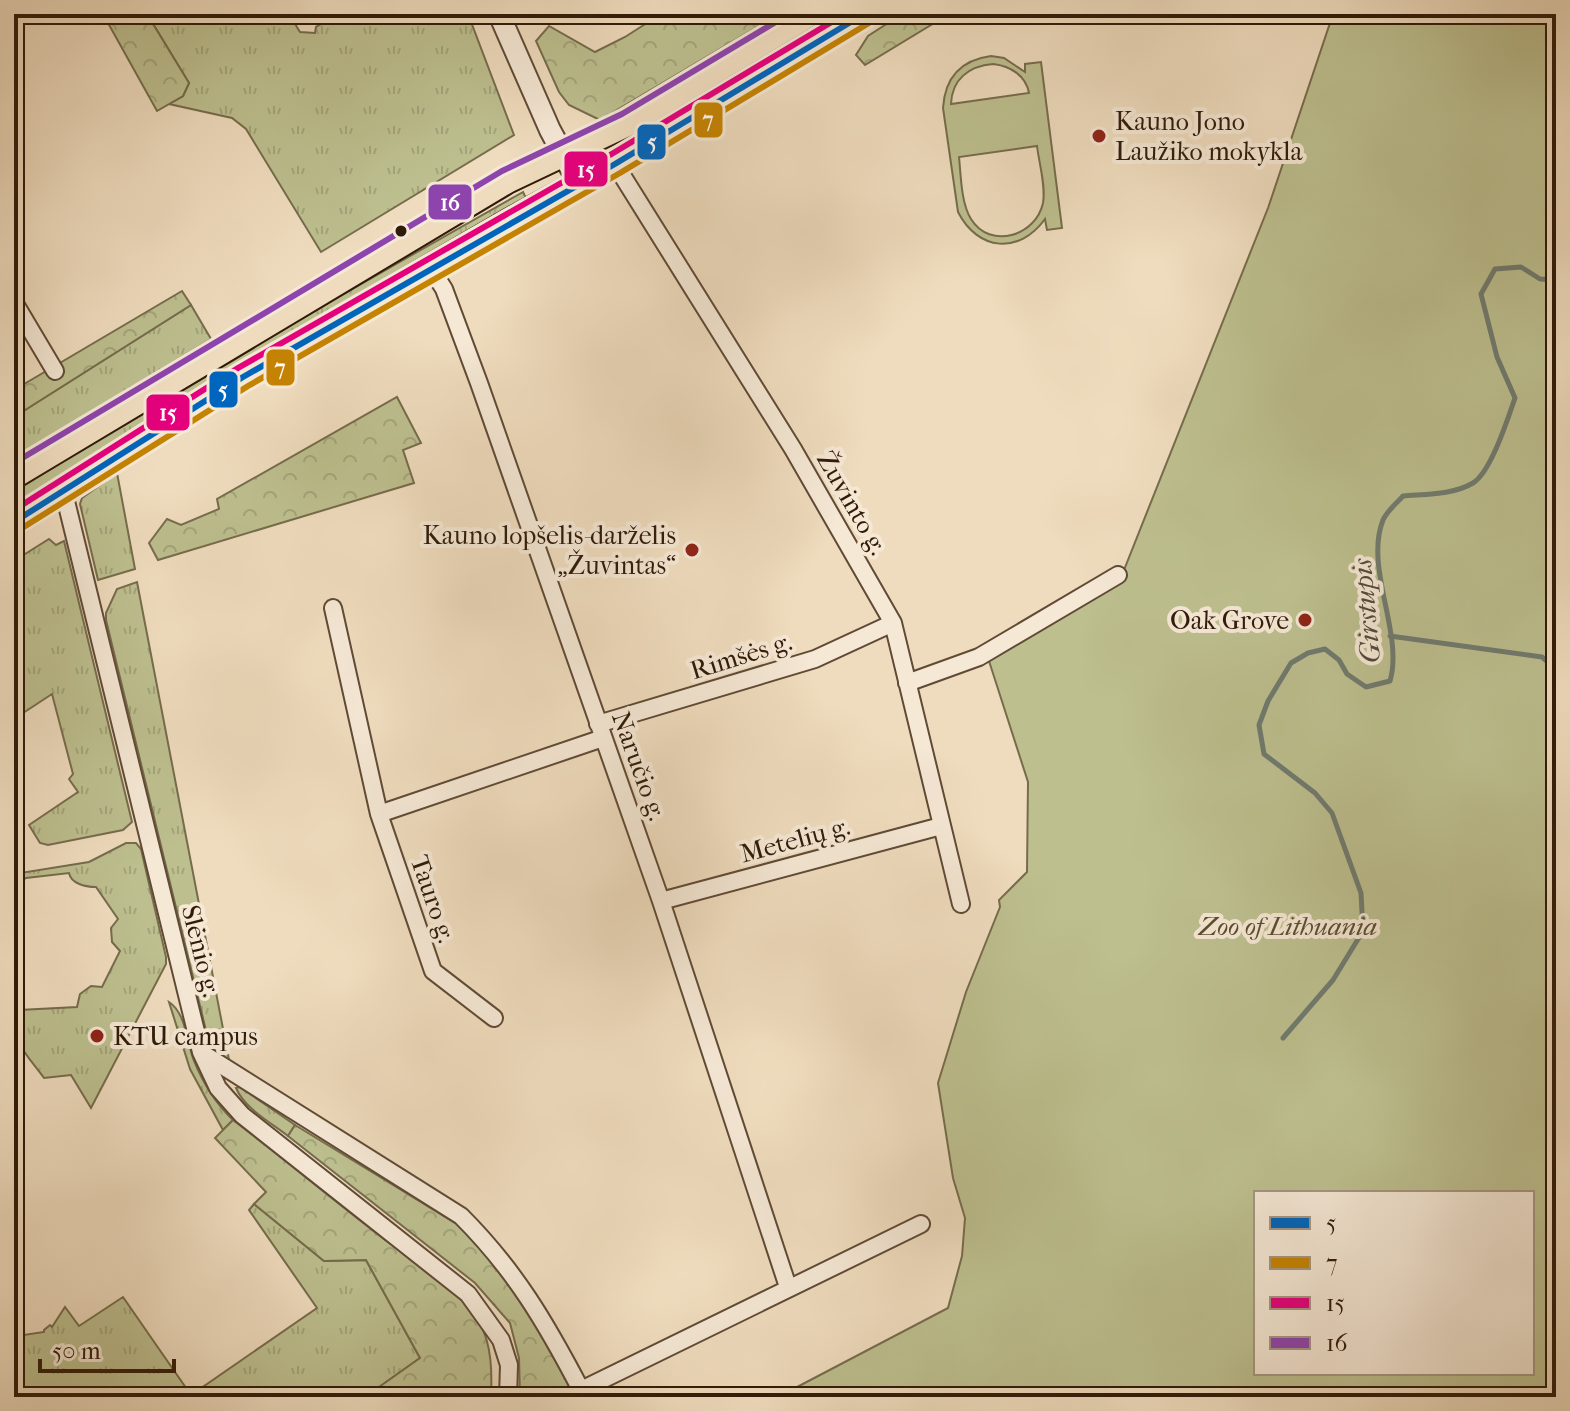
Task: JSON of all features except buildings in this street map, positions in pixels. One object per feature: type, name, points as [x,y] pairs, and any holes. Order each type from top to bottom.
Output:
[{"type":"main road","points":[[14,475],[507,180],[627,123],[808,14]]},
{"type":"main road","points":[[14,522],[243,377],[430,267],[615,164],[864,14]]},
{"type":"street","points":[[499,14],[562,154],[579,184]]},
{"type":"street","name":"Žuvinto g.","points":[[615,164],[793,449],[893,623],[961,904]]},
{"type":"street","name":"Naručio g.","points":[[430,267],[444,289],[479,383],[661,901],[788,1287]]},
{"type":"street","points":[[14,302],[55,371]]},
{"type":"street","name":"Slėnio g.","points":[[63,489],[201,1052],[218,1088],[242,1115],[468,1294],[501,1340],[509,1365],[508,1397]]},
{"type":"street","points":[[907,683],[979,657],[1118,575]]},
{"type":"street","name":"Tauro g.","points":[[333,608],[379,814],[433,971],[494,1018]]},
{"type":"street","name":"Rimšės g.","points":[[601,731],[815,659],[893,623]]},
{"type":"street","points":[[379,814],[601,731]]},
{"type":"street","name":"Metelių g.","points":[[661,901],[941,826]]},
{"type":"street","points":[[201,1052],[461,1216],[494,1249],[525,1291],[574,1393],[921,1224]]},
{"type":"green space","points":[[103,14],[147,14],[189,83],[183,96],[157,111]]},
{"type":"green space","points":[[147,14],[289,14],[300,32],[315,33],[316,27],[339,14],[468,14],[514,135],[321,252],[246,129],[232,118],[169,104],[183,96],[189,83]]},
{"type":"green space","points":[[661,14],[779,14],[600,120],[569,105],[559,92],[536,41],[549,26],[595,52]]},
{"type":"green space","points":[[830,14],[844,14],[625,145],[622,142],[623,138]]},
{"type":"green space","points":[[902,14],[949,14],[865,65],[856,55],[868,36]]},
{"type":"green space","name":"Oak Grove","points":[[1333,14],[1556,14],[1556,1397],[778,1397],[948,1308],[962,1256],[965,1218],[953,1178],[938,1083],[966,992],[1000,907],[999,900],[1027,872],[1028,782],[989,661],[1120,580],[1268,208]]},
{"type":"green space","points":[[980,58],[1004,58],[1025,72],[1025,64],[1041,62],[1062,228],[1047,230],[1045,219],[1023,239],[999,244],[976,235],[958,212],[944,97],[956,72]],"holes":[[[993,64],[1017,73],[1029,93],[951,104],[955,87],[963,75]],[[1037,146],[1044,189],[1039,214],[1031,224],[1012,235],[1000,236],[979,229],[965,205],[959,157]]]},
{"type":"green space","points":[[523,192],[526,198],[267,348],[14,506],[14,492],[139,414]]},
{"type":"green space","points":[[182,291],[191,305],[14,417],[14,390]]},
{"type":"green space","points":[[191,305],[211,339],[14,458],[14,417]]},
{"type":"green space","points":[[397,397],[421,443],[403,450],[414,483],[158,560],[149,543],[167,519],[181,525],[219,509],[217,499]]},
{"type":"green space","points":[[117,473],[135,569],[98,580],[80,504],[82,498]]},
{"type":"green space","points":[[49,539],[56,545],[64,541],[132,822],[123,830],[48,845],[40,843],[29,825],[78,792],[69,779],[73,774],[52,694],[14,719],[14,561]]},
{"type":"green space","points":[[137,582],[230,1065],[210,1047],[106,620],[117,589]]},
{"type":"green space","points":[[126,843],[136,843],[141,849],[166,964],[91,1108],[71,1075],[44,1078],[21,1046],[15,1019],[19,1010],[77,1007],[80,994],[91,986],[102,987],[120,951],[112,942],[111,928],[118,919],[96,887],[79,884],[69,873],[26,878],[14,886],[14,874],[89,862]]},
{"type":"green space","points":[[169,1002],[183,1021],[194,1061],[202,1077],[233,1120],[223,1130],[190,1069]]},
{"type":"green space","points":[[240,1087],[295,1125],[288,1136],[245,1102],[236,1088]]},
{"type":"green space","points":[[233,1120],[461,1298],[480,1324],[487,1341],[491,1397],[365,1397],[420,1358],[366,1260],[324,1261],[254,1204],[266,1192],[215,1138]]},
{"type":"green space","points":[[295,1125],[460,1226],[487,1254],[528,1307],[572,1387],[553,1397],[520,1397],[519,1358],[510,1323],[475,1283],[288,1136]]},
{"type":"green space","points":[[254,1204],[324,1261],[366,1260],[420,1358],[365,1397],[14,1397],[14,1320],[24,1335],[44,1332],[50,1325],[52,1327],[65,1307],[79,1326],[123,1297],[191,1395],[317,1308],[249,1210]]},
{"type":"waterway","name":"Girstupis","points":[[1283,1038],[1333,980],[1363,931],[1361,893],[1332,813],[1315,793],[1264,754],[1259,725],[1268,701],[1291,663],[1308,653],[1325,649],[1339,660],[1347,674],[1366,687],[1390,681],[1392,643],[1378,559],[1378,539],[1383,520],[1403,496],[1448,492],[1473,483],[1486,468],[1498,444],[1515,398],[1497,357],[1481,294],[1495,269],[1521,267],[1540,279],[1556,280]]},
{"type":"waterway","points":[[1390,636],[1542,657],[1556,669]]},
{"type":"transit line","name":"16","points":[[14,463],[502,171],[622,114],[789,14]]},
{"type":"transit line","name":"15","points":[[14,510],[238,368],[610,155],[845,14]]},
{"type":"transit line","name":"5","points":[[14,522],[243,377],[615,164],[864,14]]},
{"type":"transit line","name":"7","points":[[19,530],[248,386],[620,173],[869,23]]},
{"type":"place","name":"Kauno Jono Laužiko mokykla","points":[[1099,136]]},
{"type":"place","name":"Kauno lopšelis-darželis „Žuvintas“","points":[[692,550]]},
{"type":"place","name":"Oak Grove","points":[[1305,620]]},
{"type":"place","name":"KTU campus","points":[[97,1036]]},
{"type":"park label","name":"Zoo of Lithuania","points":[[1288,926]]}]
